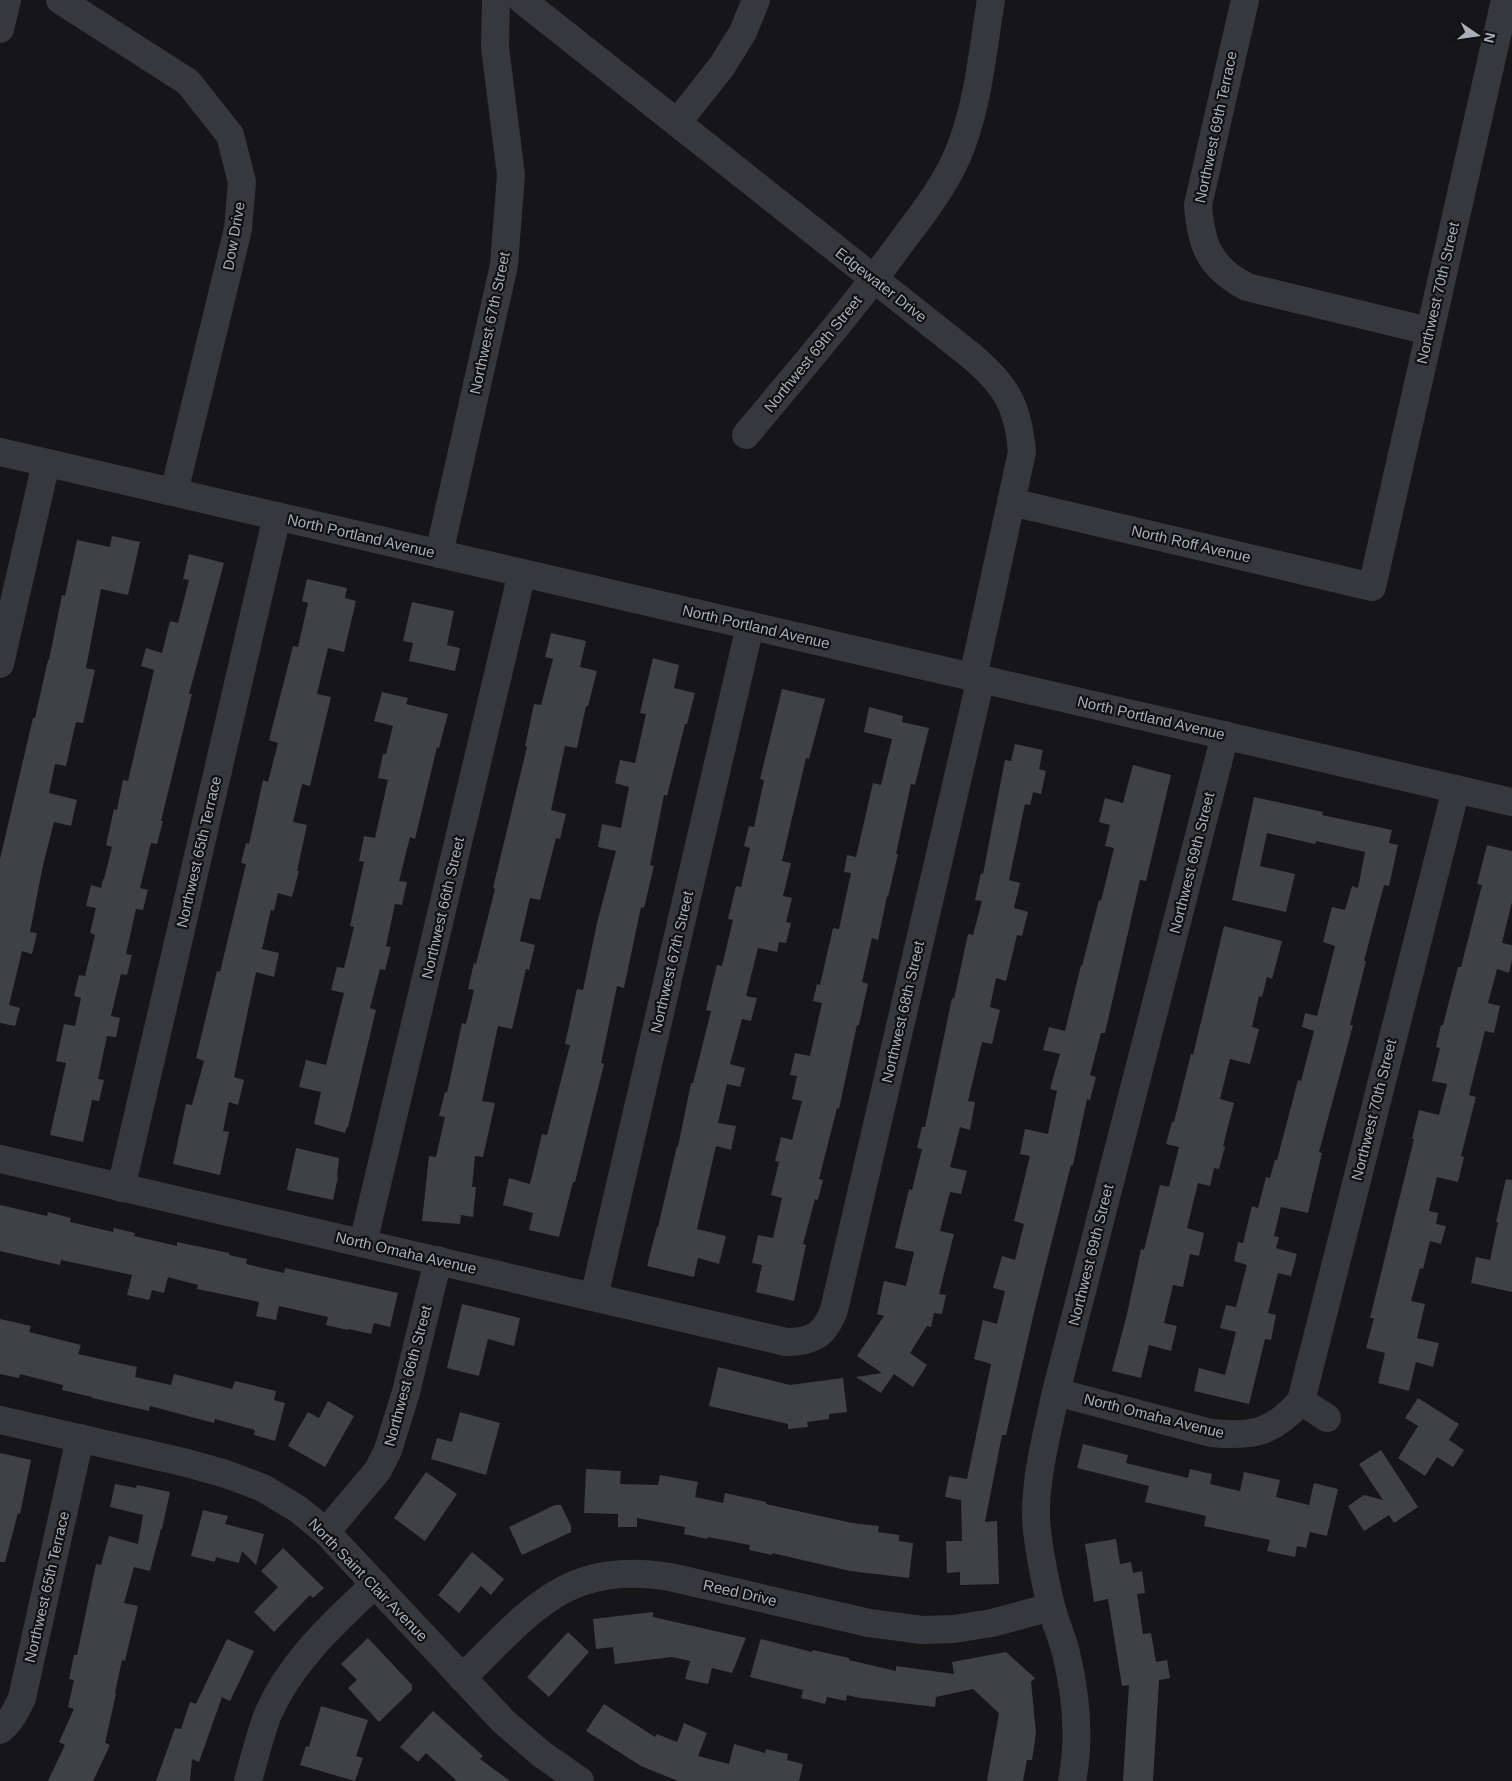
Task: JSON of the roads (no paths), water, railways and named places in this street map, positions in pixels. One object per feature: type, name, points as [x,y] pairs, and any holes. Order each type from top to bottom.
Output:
[{"type":"street","points":[[0,29],[7,0]]},
{"type":"street","name":"Dow Drive","points":[[60,0],[188,82],[230,135],[242,182],[238,229],[174,492]]},
{"type":"street","name":"Northwest 67th Street","points":[[440,554],[504,265],[511,175],[495,47],[496,0]]},
{"type":"street","name":"Edgewater Drive","points":[[522,0],[975,359],[1000,384],[1012,405],[1020,429],[1022,452],[977,678]]},
{"type":"street","points":[[677,123],[722,66],[743,32],[756,0]]},
{"type":"street","name":"Northwest 69th Street","points":[[746,435],[874,280],[944,181],[962,146],[971,115],[979,79],[990,0]]},
{"type":"street","name":"Northwest 69th Terrace","points":[[1245,0],[1198,205],[1200,231],[1207,250],[1220,269],[1233,280],[1247,287],[1429,331]]},
{"type":"street","name":"Northwest 70th Street","points":[[1372,586],[1505,0]]},
{"type":"street","name":"North Portland Avenue","points":[[0,452],[1512,802]]},
{"type":"street","points":[[0,664],[46,463]]},
{"type":"street","name":"North Roff Avenue","points":[[1011,502],[1372,586]]},
{"type":"street","name":"Northwest 65th Terrace","points":[[121,1188],[277,516]]},
{"type":"street","name":"Northwest 66th Street","points":[[363,1243],[522,573]]},
{"type":"street","name":"Northwest 67th Street","points":[[594,1297],[750,626]]},
{"type":"street","name":"Northwest 68th Street","points":[[813,1339],[830,1321],[834,1310],[977,678]]},
{"type":"street","name":"Northwest 69th Street","points":[[1072,1781],[1075,1714],[1066,1653],[1051,1607],[1037,1529],[1042,1455],[1056,1392],[1225,735]]},
{"type":"street","name":"Northwest 70th Street","points":[[1301,1401],[1456,789]]},
{"type":"street","name":"North Omaha Avenue","points":[[0,1159],[786,1342],[801,1342],[813,1339]]},
{"type":"street","name":"Northwest 66th Street","points":[[326,1532],[378,1470],[388,1450],[406,1392],[438,1260]]},
{"type":"street","name":"North Omaha Avenue","points":[[1056,1392],[1211,1433],[1230,1435],[1259,1432],[1276,1425],[1290,1414],[1301,1401]]},
{"type":"street","points":[[1301,1401],[1327,1418]]},
{"type":"street","name":"North Saint Clair Avenue","points":[[0,1420],[187,1463],[226,1474],[263,1488],[298,1509],[326,1532],[503,1721],[540,1753],[580,1781]]},
{"type":"street","name":"Northwest 65th Terrace","points":[[0,1730],[15,1714],[22,1698],[80,1438]]},
{"type":"street","name":"Reed Drive","points":[[462,1678],[535,1608],[557,1592],[594,1577],[614,1574],[637,1573],[670,1577],[869,1623],[922,1630],[954,1629],[992,1623],[1051,1607]]},
{"type":"street","points":[[248,1781],[268,1715],[300,1660],[323,1633],[376,1584]]}]
